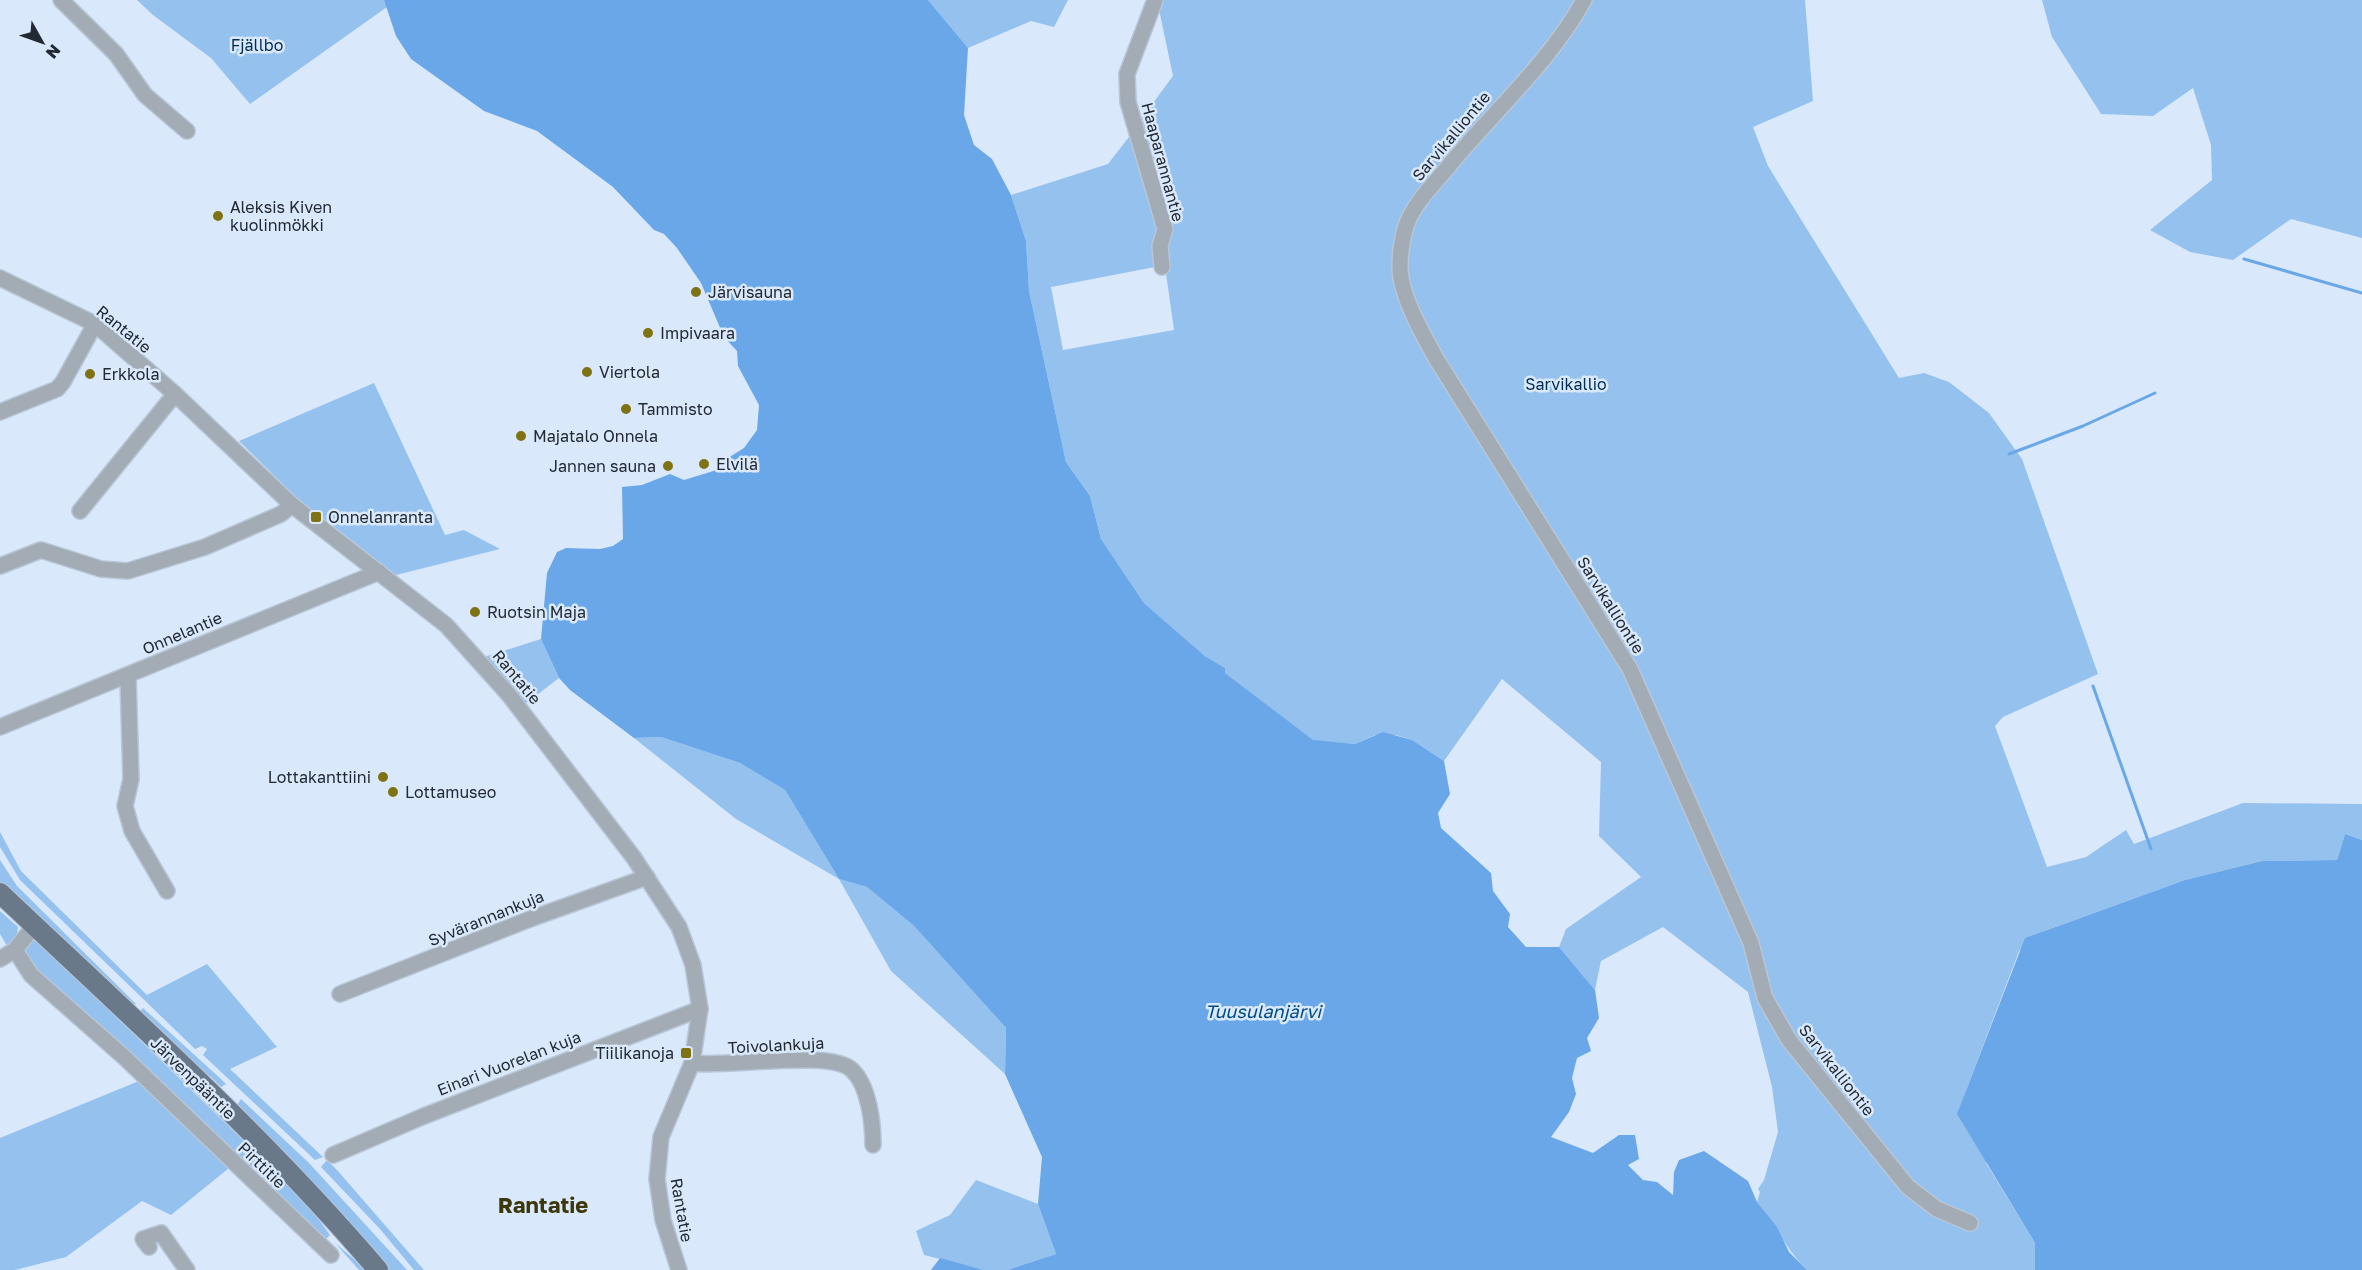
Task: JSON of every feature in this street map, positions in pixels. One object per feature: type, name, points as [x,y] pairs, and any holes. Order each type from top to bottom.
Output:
[{"type":"main road","name":"Järvenpääntie","points":[[0,893],[296,1180],[378,1270]]},
{"type":"street","points":[[62,0],[116,54],[145,95],[187,131]]},
{"type":"street","name":"Haaparannantie","points":[[1155,0],[1127,74],[1125,86],[1140,151],[1165,229],[1160,246],[1162,267]]},
{"type":"street","name":"Sarvikalliontie","points":[[1584,0],[1556,43],[1481,126],[1417,204],[1407,225],[1400,270],[1409,299],[1416,320],[1437,360],[1630,669],[1751,943],[1766,998],[1789,1040],[1908,1187],[1937,1209],[1970,1223]]},
{"type":"street","name":"Rantatie","points":[[0,278],[94,324],[175,394],[292,506],[446,625],[482,662],[569,771],[647,877],[679,927],[693,965],[700,1008],[692,1063],[662,1137],[657,1179],[663,1220],[678,1270]]},
{"type":"street","points":[[0,411],[57,389],[94,324]]},
{"type":"street","points":[[80,511],[175,394]]},
{"type":"street","points":[[0,566],[41,550],[101,569],[128,571],[205,547],[281,514],[292,506]]},
{"type":"street","name":"Onnelantie","points":[[0,727],[378,572]]},
{"type":"street","points":[[128,676],[131,779],[125,806],[132,831],[167,891]]},
{"type":"street","name":"Syvärannankuja","points":[[340,994],[530,919],[647,877]]},
{"type":"street","points":[[0,959],[15,950],[34,926]]},
{"type":"street","name":"Pirttitie","points":[[15,950],[31,975],[124,1057],[331,1256]]},
{"type":"street","name":"Einari Vuorelan kuja","points":[[333,1155],[424,1116],[700,1008]]},
{"type":"street","name":"Toivolankuja","points":[[692,1063],[712,1066],[819,1059],[843,1064],[853,1070],[862,1087],[873,1127],[873,1145]]},
{"type":"street","points":[[149,1247],[143,1239],[161,1233],[187,1270]]},
{"type":"green space","name":"Fjällbo","points":[[137,0],[384,0],[387,7],[250,104],[211,58],[153,15]]},
{"type":"green space","points":[[928,0],[1068,0],[1054,27],[1031,21],[968,48]]},
{"type":"green space","name":"Sarvikallio","points":[[1157,0],[1805,0],[1813,101],[1753,127],[1768,166],[1899,378],[1924,373],[1949,382],[1989,413],[2022,459],[2098,674],[2003,717],[1995,726],[2047,867],[2086,857],[2126,830],[2134,844],[2243,803],[2362,804],[2362,840],[2345,834],[2337,860],[2262,861],[2185,880],[2044,931],[2019,951],[1964,1096],[1962,1122],[1975,1143],[1993,1157],[1986,1163],[2035,1243],[2035,1270],[1807,1270],[1787,1246],[1757,1202],[1760,1192],[1758,1189],[1764,1180],[1778,1132],[1772,1087],[1748,992],[1663,927],[1601,961],[1595,990],[1559,947],[1566,929],[1641,877],[1599,836],[1601,762],[1502,679],[1444,761],[1412,740],[1396,735],[1375,735],[1355,744],[1313,741],[1225,673],[1225,668],[1205,656],[1144,603],[1101,539],[1090,496],[1066,462],[1029,291],[1026,241],[1011,195],[1108,164],[1132,133],[1162,229],[1155,267],[1051,287],[1063,350],[1174,330],[1165,266],[1167,228],[1136,126],[1173,76]]},
{"type":"green space","points":[[2042,0],[2362,0],[2362,238],[2291,219],[2233,260],[2190,252],[2150,230],[2212,180],[2211,145],[2193,88],[2153,116],[2101,114],[2052,37]]},
{"type":"green space","points":[[374,383],[445,535],[464,530],[500,549],[396,575],[296,497],[239,441]]},
{"type":"green space","points":[[541,639],[559,678],[520,708],[481,658]]},
{"type":"green space","points":[[661,737],[740,763],[785,790],[839,879],[736,819],[634,738]]},
{"type":"green space","points":[[0,832],[21,871],[147,995],[207,964],[277,1047],[230,1069],[323,1157],[315,1160],[203,1055],[207,1049],[202,1046],[195,1049],[20,880],[0,847]]},
{"type":"green space","points":[[0,860],[17,886],[136,1004],[130,1006],[0,882]]},
{"type":"green space","points":[[839,879],[867,887],[914,926],[1006,1028],[1005,1074],[891,971]]},
{"type":"green space","points":[[0,911],[18,927],[16,941],[7,946],[0,934]]},
{"type":"green space","points":[[29,940],[45,948],[279,1175],[306,1202],[330,1235],[325,1240],[28,965],[21,952]]},
{"type":"green space","points":[[143,1008],[226,1084],[221,1087],[211,1077],[195,1068],[138,1013]]},
{"type":"green space","points":[[139,1081],[229,1168],[171,1215],[142,1201],[66,1257],[15,1270],[0,1270],[0,1138]]},
{"type":"green space","points":[[241,1099],[309,1163],[407,1270],[389,1270],[237,1105]]},
{"type":"green space","points":[[327,1160],[424,1270],[414,1270],[380,1229],[321,1167]]},
{"type":"green space","points":[[976,1180],[1038,1204],[1056,1254],[1007,1270],[984,1270],[924,1255],[916,1231],[950,1215]]},
{"type":"green space","points":[[335,1243],[367,1270],[359,1270]]},
{"type":"water","name":"Tuusulanjärvi","points":[[384,0],[928,0],[968,48],[964,115],[974,145],[992,159],[1011,195],[1026,241],[1029,291],[1066,462],[1090,496],[1101,539],[1144,603],[1205,656],[1225,668],[1225,673],[1313,740],[1355,744],[1383,732],[1412,740],[1444,761],[1450,794],[1438,813],[1441,828],[1491,873],[1493,891],[1510,914],[1508,927],[1526,947],[1559,947],[1595,990],[1599,1018],[1587,1038],[1591,1051],[1577,1058],[1572,1078],[1576,1094],[1569,1112],[1551,1137],[1593,1153],[1619,1135],[1635,1135],[1639,1159],[1628,1165],[1643,1180],[1657,1182],[1673,1195],[1674,1172],[1679,1160],[1704,1151],[1748,1181],[1757,1202],[1777,1227],[1789,1252],[1807,1270],[1007,1270],[1056,1254],[1038,1204],[1042,1157],[1005,1074],[1006,1028],[914,926],[867,887],[839,879],[785,790],[740,763],[661,737],[634,738],[570,690],[559,678],[541,639],[547,573],[557,552],[566,548],[600,549],[613,546],[623,539],[622,487],[642,485],[670,474],[684,480],[720,469],[728,458],[744,448],[757,430],[759,405],[738,366],[737,351],[724,337],[701,283],[677,248],[664,234],[654,230],[613,187],[537,131],[484,111],[411,59],[396,36]]},
{"type":"water","points":[[2345,834],[2362,840],[2362,1270],[2035,1270],[2035,1243],[1957,1114],[2025,938],[2185,880],[2262,861],[2337,860]]},
{"type":"water","points":[[940,1258],[984,1270],[931,1270]]},
{"type":"waterway","points":[[2244,259],[2362,293]]},
{"type":"waterway","points":[[2009,454],[2083,426],[2155,393]]},
{"type":"waterway","points":[[2093,686],[2151,849]]},
{"type":"place","name":"Aleksis Kiven kuolinmökki","points":[[218,216]]},
{"type":"place","name":"Järvisauna","points":[[696,292]]},
{"type":"place","name":"Impivaara","points":[[648,333]]},
{"type":"place","name":"Viertola","points":[[587,372]]},
{"type":"place","name":"Erkkola","points":[[90,374]]},
{"type":"place","name":"Tammisto","points":[[626,409]]},
{"type":"place","name":"Majatalo Onnela","points":[[521,436]]},
{"type":"place","name":"Elvilä","points":[[704,464]]},
{"type":"place","name":"Jannen sauna","points":[[668,466]]},
{"type":"place","name":"Onnelanranta","points":[[316,517]]},
{"type":"place","name":"Ruotsin Maja","points":[[475,612]]},
{"type":"place","name":"Lottakanttiini","points":[[383,777]]},
{"type":"place","name":"Lottamuseo","points":[[393,792]]},
{"type":"place","name":"Tiilikanoja","points":[[686,1053]]},
{"type":"district","name":"Rantatie","points":[[543,1205]]}]
